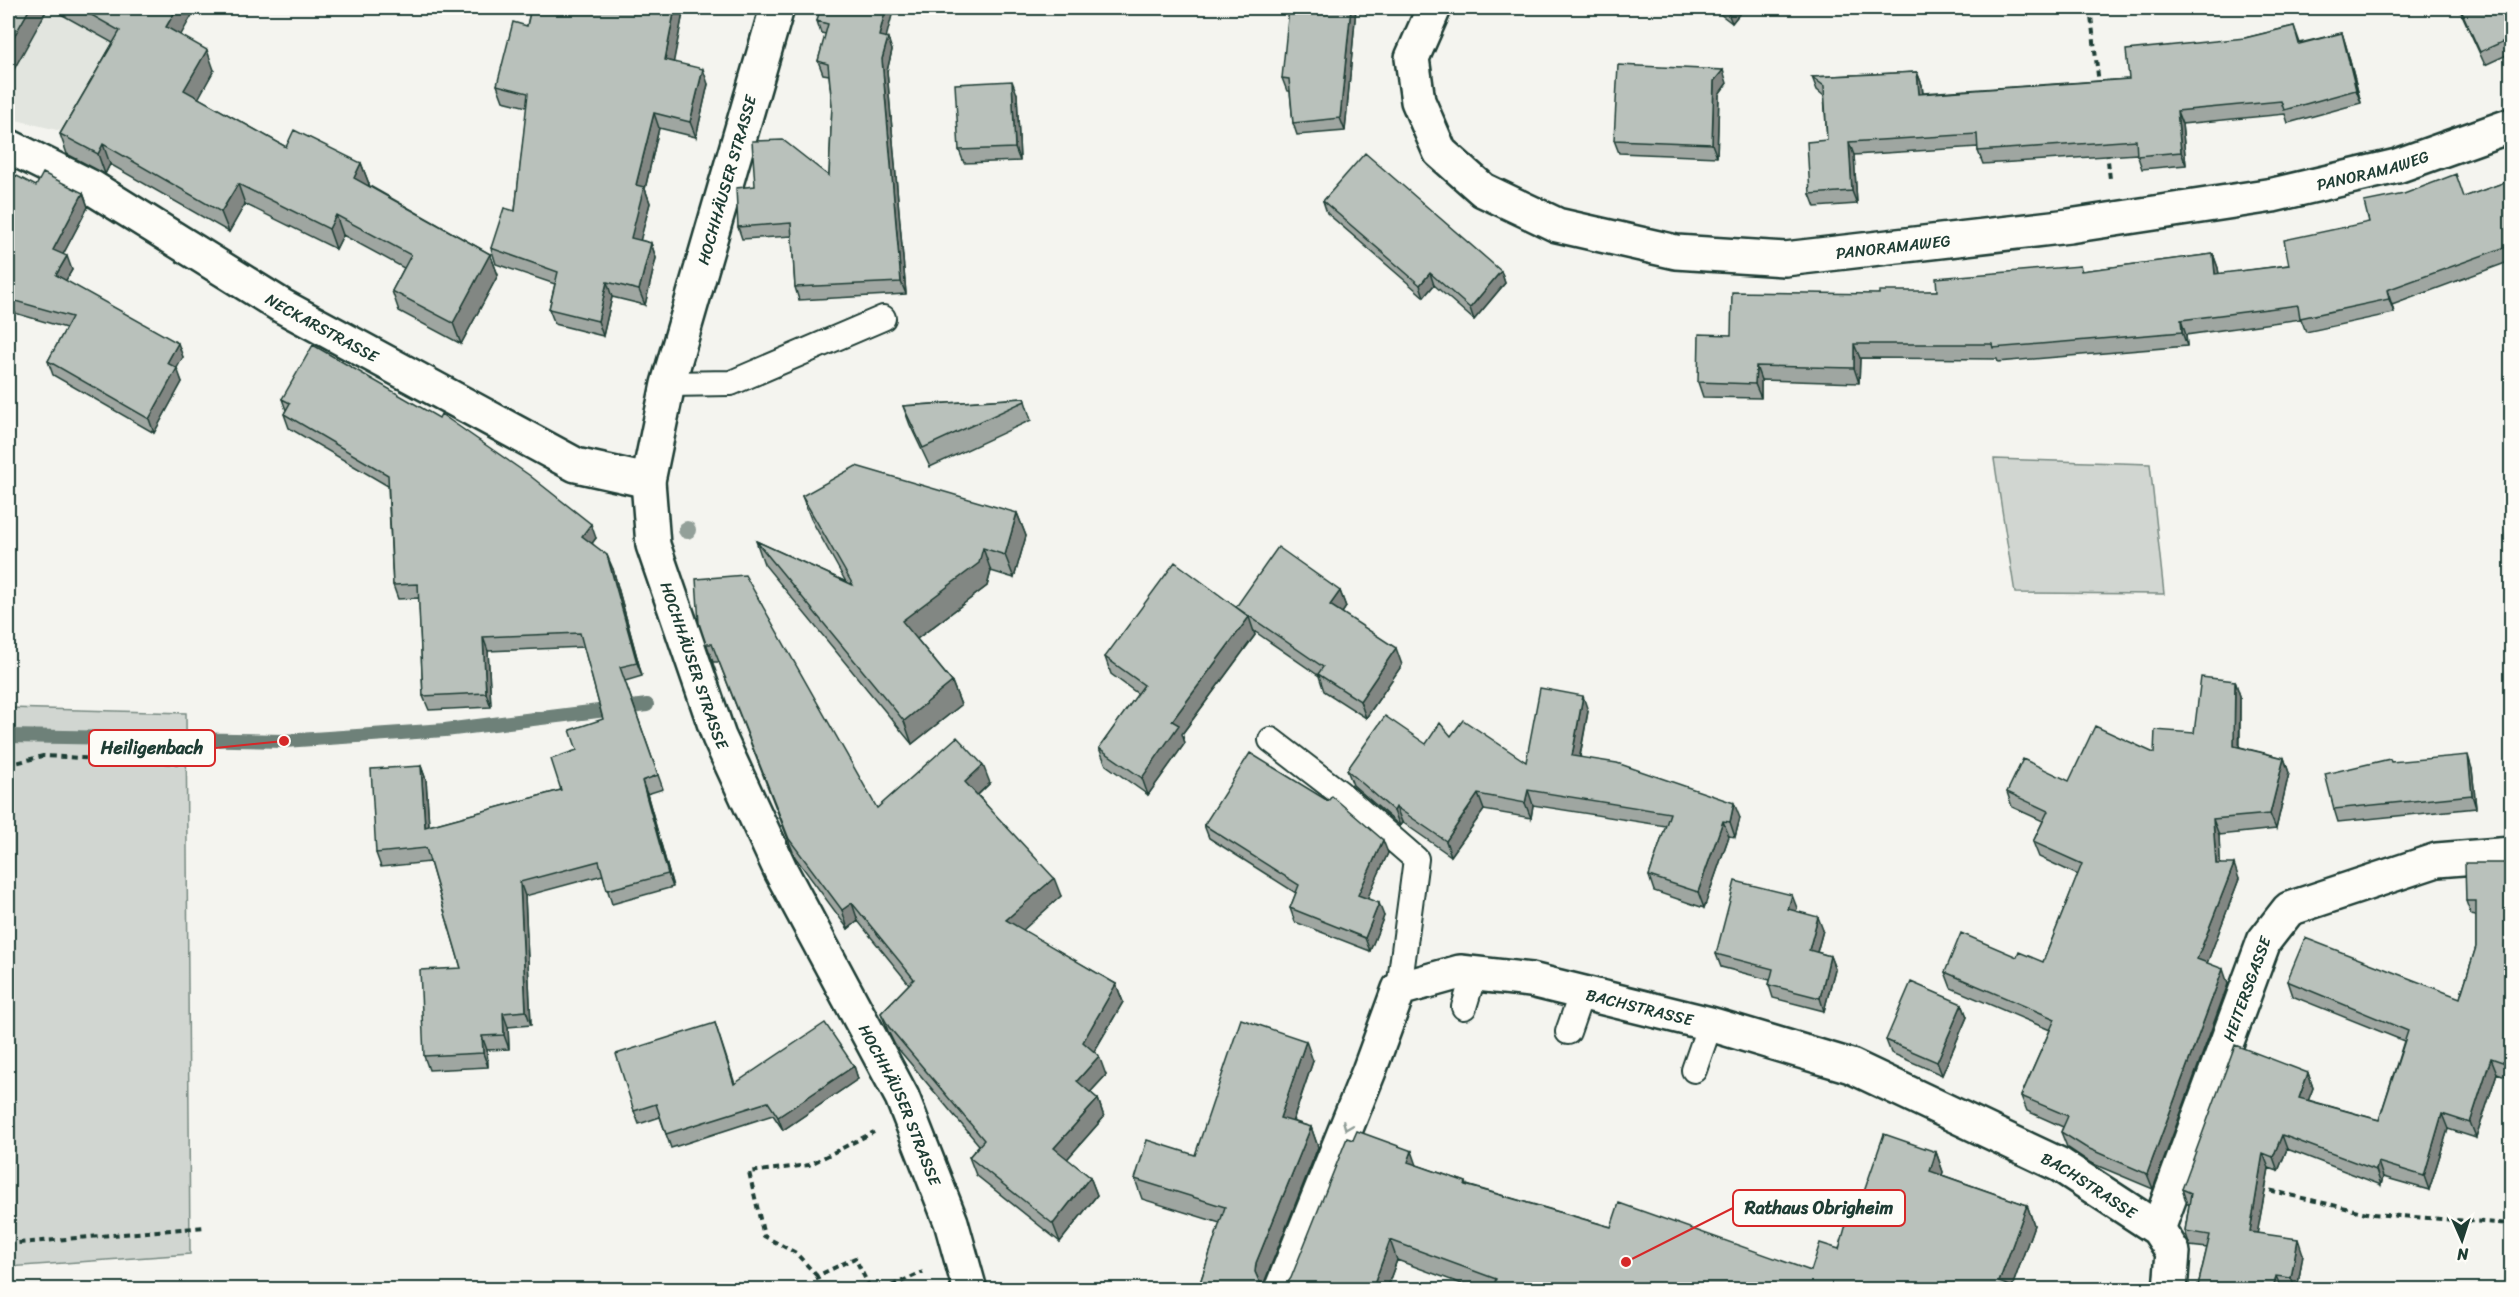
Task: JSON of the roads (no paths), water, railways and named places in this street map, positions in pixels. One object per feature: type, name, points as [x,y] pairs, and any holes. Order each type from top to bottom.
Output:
[{"type":"street","name":"HOCHHÄUSER STRASSE","points":[[777,8],[668,384],[648,481],[653,546],[719,737],[782,871],[902,1096],[951,1222],[970,1290]]},
{"type":"street","name":"PANORAMAWEG","points":[[1434,8],[1412,58],[1418,101],[1440,152],[1483,190],[1557,225],[1676,252],[1785,259],[2114,219],[2272,195],[2397,166],[2511,125]]},
{"type":"street","name":"NECKARSTRASSE","points":[[8,146],[91,187],[282,306],[576,465],[648,481]]},
{"type":"street","name":"HEITERSGASSE","points":[[2158,1229],[2264,941],[2289,909],[2437,860],[2511,854]]},
{"type":"street","name":"BACHSTRASSE","points":[[1399,989],[1460,972],[1531,980],[1710,1024],[1851,1066],[2060,1166],[2158,1229]]},
{"type":"street","points":[[1281,1290],[1369,1071],[1399,989]]},
{"type":"street","points":[[2158,1229],[2173,1252],[2170,1290]]},
{"type":"lane","points":[[668,384],[731,382],[883,318]]},
{"type":"lane","points":[[1271,740],[1340,793],[1416,859],[1399,989]]},
{"type":"lane","points":[[1464,1007],[1474,974]]},
{"type":"lane","points":[[1568,1032],[1582,992]]},
{"type":"lane","points":[[1694,1070],[1710,1024]]},
{"type":"waterway","points":[[8,736],[284,741],[445,730],[647,705]]},
{"type":"place","name":"Heiligenbach","points":[[284,741]]},
{"type":"place","name":"Rathaus Obrigheim","points":[[1626,1262]]}]
